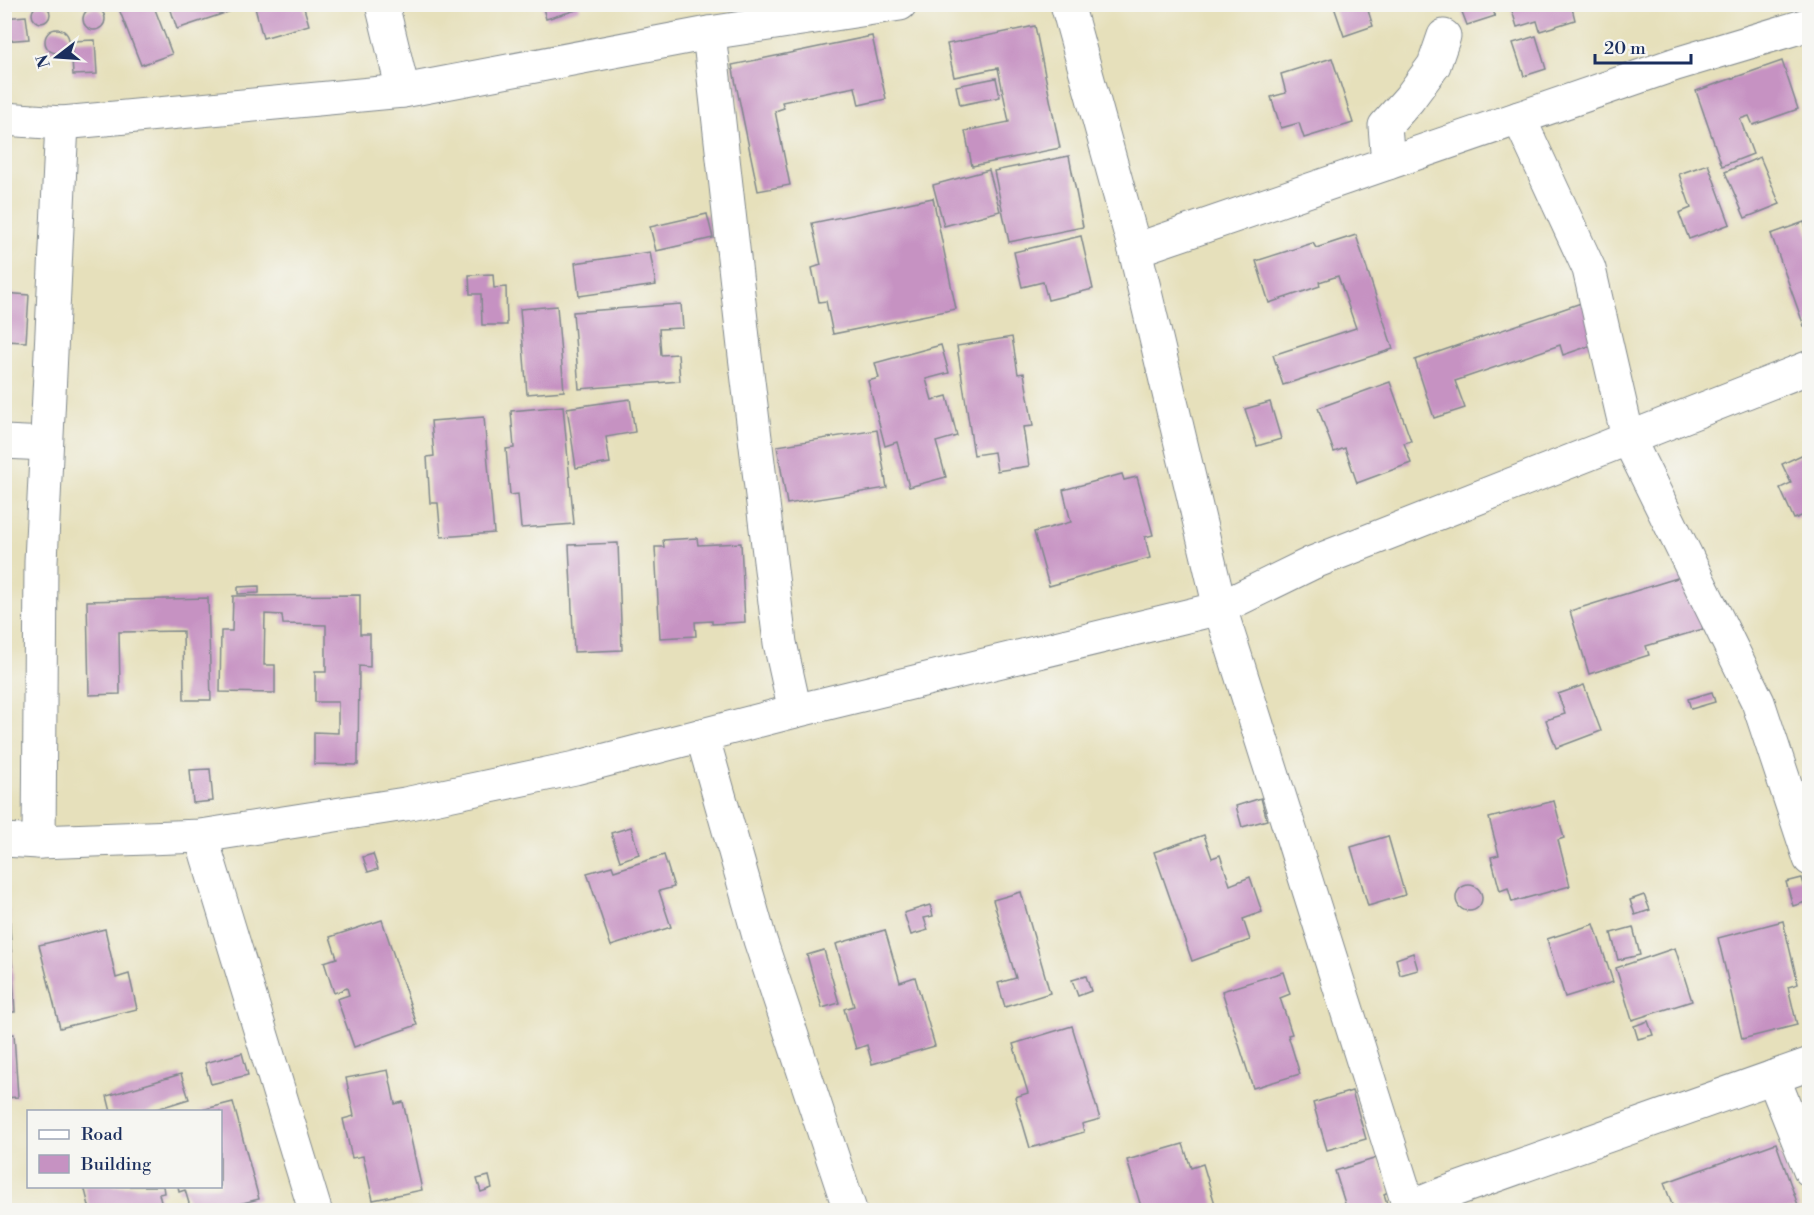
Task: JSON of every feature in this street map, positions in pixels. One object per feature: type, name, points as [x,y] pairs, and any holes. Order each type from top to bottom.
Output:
[{"type":"street","points":[[382,4],[404,91]]},
{"type":"street","points":[[4,119],[62,123],[404,91],[709,33],[900,4]]},
{"type":"street","points":[[1067,4],[1135,250],[1220,608],[1409,1209],[1443,1194],[1809,1064]]},
{"type":"street","points":[[1135,250],[1676,64],[1809,24]]},
{"type":"street","points":[[709,33],[780,643],[795,711]]},
{"type":"street","points":[[1388,163],[1385,126],[1409,99],[1434,65],[1444,36]]},
{"type":"street","points":[[1519,118],[1588,269],[1628,438],[1758,702],[1809,859]]},
{"type":"street","points":[[39,842],[41,561],[62,123]]},
{"type":"street","points":[[4,840],[39,842],[201,836],[405,804],[575,768],[795,711],[1220,608],[1312,563],[1809,367]]},
{"type":"street","points":[[4,442],[46,444]]},
{"type":"street","points":[[702,735],[760,940],[849,1210]]},
{"type":"street","points":[[201,836],[315,1210]]},
{"type":"street","points":[[1773,1077],[1809,1170]]},
{"type":"building","points":[[117,4],[153,4],[172,54],[141,65]]},
{"type":"building","points":[[169,4],[242,4],[243,7],[177,29]]},
{"type":"building","points":[[254,4],[315,5],[304,8],[309,25],[263,38]]},
{"type":"building","points":[[542,4],[579,4],[580,9],[546,19]]},
{"type":"building","points":[[1333,4],[1366,4],[1373,26],[1344,36]]},
{"type":"building","points":[[1459,4],[1491,4],[1495,16],[1467,25]]},
{"type":"building","points":[[1510,4],[1571,4],[1575,20],[1540,31],[1537,21],[1517,27]]},
{"type":"building","points":[[37,5],[45,5],[50,10],[48,21],[37,23],[32,18],[32,10]]},
{"type":"building","points":[[94,8],[104,15],[105,19],[98,29],[94,30],[84,23],[83,19],[90,9]]},
{"type":"building","points":[[26,16],[29,39],[4,41],[4,18]]},
{"type":"building","points":[[1035,26],[1060,148],[972,166],[965,131],[1009,122],[998,68],[954,77],[947,44]]},
{"type":"building","points":[[57,29],[65,33],[69,41],[65,49],[57,53],[49,49],[45,41],[49,33]]},
{"type":"building","points":[[872,36],[886,99],[859,105],[855,87],[782,102],[784,108],[775,111],[790,185],[758,191],[732,65]]},
{"type":"building","points":[[1536,36],[1546,69],[1524,76],[1513,43]]},
{"type":"building","points":[[95,40],[97,74],[73,75],[71,41]]},
{"type":"building","points":[[1332,58],[1353,123],[1304,138],[1299,123],[1281,128],[1271,97],[1286,93],[1281,74]]},
{"type":"building","points":[[1782,61],[1798,109],[1753,125],[1749,116],[1740,119],[1753,154],[1722,166],[1696,91]]},
{"type":"building","points":[[996,78],[1000,97],[960,105],[956,86]]},
{"type":"building","points":[[1069,156],[1083,227],[1009,242],[994,171]]},
{"type":"building","points":[[1760,157],[1780,204],[1745,218],[1725,172]]},
{"type":"building","points":[[1708,164],[1730,224],[1689,239],[1679,213],[1691,208],[1679,174]]},
{"type":"building","points":[[989,170],[1000,211],[944,226],[933,185]]},
{"type":"building","points":[[933,198],[956,309],[833,334],[826,301],[819,302],[812,268],[821,265],[812,223]]},
{"type":"building","points":[[707,214],[713,238],[656,251],[650,227]]},
{"type":"building","points":[[1804,222],[1810,238],[1810,324],[1804,326],[1771,234]]},
{"type":"building","points":[[1356,235],[1393,349],[1283,385],[1273,355],[1356,328],[1338,276],[1319,282],[1320,286],[1269,303],[1256,261],[1313,243],[1316,248]]},
{"type":"building","points":[[1081,236],[1093,289],[1048,300],[1043,282],[1022,287],[1014,252]]},
{"type":"building","points":[[650,252],[656,285],[579,296],[575,263]]},
{"type":"building","points":[[493,274],[494,288],[506,287],[507,325],[482,325],[481,294],[470,294],[469,275]]},
{"type":"building","points":[[4,293],[29,295],[26,342],[4,341]]},
{"type":"building","points":[[1584,302],[1598,343],[1563,355],[1560,345],[1455,381],[1465,408],[1434,418],[1415,360]]},
{"type":"building","points":[[681,304],[683,328],[659,329],[661,355],[678,354],[680,381],[579,389],[573,312]]},
{"type":"building","points":[[557,306],[564,391],[527,394],[520,309]]},
{"type":"building","points":[[1012,337],[1018,374],[1024,373],[1033,426],[1023,427],[1029,466],[997,471],[994,452],[974,455],[957,346]]},
{"type":"building","points":[[941,345],[949,373],[926,379],[932,400],[947,396],[957,436],[936,442],[946,477],[909,487],[897,442],[885,446],[868,381],[879,378],[875,363]]},
{"type":"building","points":[[1390,382],[1411,441],[1404,443],[1411,463],[1357,483],[1345,448],[1334,452],[1318,408]]},
{"type":"building","points":[[630,399],[635,432],[606,437],[610,463],[576,468],[567,408]]},
{"type":"building","points":[[1270,402],[1281,439],[1257,446],[1245,409]]},
{"type":"building","points":[[563,406],[574,524],[521,528],[518,494],[510,495],[506,449],[514,448],[511,411]]},
{"type":"building","points":[[484,417],[494,533],[441,537],[438,503],[430,503],[427,457],[434,456],[431,421]]},
{"type":"building","points":[[877,430],[887,488],[787,504],[777,446]]},
{"type":"building","points":[[1810,451],[1810,527],[1804,515],[1794,519],[1780,488],[1791,483],[1782,464]]},
{"type":"building","points":[[1122,474],[1124,480],[1137,477],[1153,535],[1145,537],[1150,558],[1049,586],[1034,532],[1071,522],[1063,490]]},
{"type":"building","points":[[697,538],[698,545],[741,543],[745,622],[712,624],[712,621],[695,622],[696,636],[660,638],[655,547],[664,547],[663,540]]},
{"type":"building","points":[[618,543],[622,650],[574,652],[569,545]]},
{"type":"building","points":[[1687,575],[1703,629],[1646,646],[1649,655],[1589,674],[1570,611]]},
{"type":"building","points":[[259,586],[259,593],[238,594],[238,587]]},
{"type":"building","points":[[360,595],[360,634],[370,634],[370,667],[359,666],[358,765],[314,764],[314,732],[338,733],[338,702],[315,702],[315,672],[326,672],[326,625],[283,624],[282,615],[265,614],[264,665],[275,665],[275,693],[220,692],[221,631],[232,631],[233,596]]},
{"type":"building","points":[[208,598],[211,700],[184,700],[183,631],[119,632],[120,694],[89,695],[87,601]]},
{"type":"building","points":[[1584,685],[1601,731],[1556,748],[1546,720],[1565,714],[1558,694]]},
{"type":"building","points":[[1712,692],[1715,702],[1691,709],[1688,699]]},
{"type":"building","points":[[210,769],[213,801],[193,803],[190,770]]},
{"type":"building","points":[[1261,798],[1267,820],[1242,827],[1236,806]]},
{"type":"building","points":[[1554,801],[1564,838],[1558,840],[1570,886],[1512,902],[1508,888],[1500,891],[1491,857],[1499,855],[1489,818]]},
{"type":"building","points":[[631,827],[639,854],[620,861],[611,833]]},
{"type":"building","points":[[1204,835],[1212,858],[1220,855],[1230,885],[1250,877],[1262,912],[1243,919],[1250,940],[1192,961],[1154,852]]},
{"type":"building","points":[[1388,836],[1405,895],[1368,906],[1351,847]]},
{"type":"building","points":[[373,854],[378,869],[368,872],[363,857]]},
{"type":"building","points":[[664,855],[674,887],[659,891],[671,927],[611,946],[587,873],[612,866],[614,871]]},
{"type":"building","points":[[1802,878],[1809,901],[1793,906],[1786,882]]},
{"type":"building","points":[[1469,885],[1478,889],[1482,898],[1478,907],[1469,911],[1460,907],[1456,898],[1460,889]]},
{"type":"building","points":[[1021,892],[1050,993],[1005,1007],[998,983],[1016,978],[993,900]]},
{"type":"building","points":[[1644,895],[1650,910],[1635,915],[1630,900]]},
{"type":"building","points":[[930,905],[933,916],[924,918],[928,930],[911,935],[904,913]]},
{"type":"building","points":[[4,910],[9,910],[15,1012],[4,1012]]},
{"type":"building","points":[[382,920],[417,1025],[354,1047],[337,999],[349,995],[347,988],[334,993],[324,962],[337,958],[330,937]]},
{"type":"building","points":[[1783,921],[1798,984],[1788,987],[1797,1025],[1742,1039],[1718,938]]},
{"type":"building","points":[[1594,924],[1613,982],[1565,997],[1547,939]]},
{"type":"building","points":[[1633,927],[1640,955],[1618,960],[1611,933]]},
{"type":"building","points":[[105,929],[116,978],[129,974],[137,1009],[60,1028],[39,945]]},
{"type":"building","points":[[885,930],[900,982],[915,977],[935,1046],[872,1064],[867,1045],[856,1049],[844,1009],[854,1006],[836,944]]},
{"type":"building","points":[[1675,948],[1692,1001],[1632,1020],[1616,968]]},
{"type":"building","points":[[824,950],[839,1003],[822,1008],[807,955]]},
{"type":"building","points":[[1413,953],[1418,970],[1400,975],[1396,959]]},
{"type":"building","points":[[1283,972],[1290,994],[1280,998],[1292,1034],[1288,1035],[1300,1074],[1253,1088],[1222,991]]},
{"type":"building","points":[[1086,976],[1091,991],[1078,996],[1072,980]]},
{"type":"building","points":[[1648,1021],[1653,1035],[1638,1039],[1634,1026]]},
{"type":"building","points":[[1072,1026],[1100,1119],[1082,1124],[1084,1132],[1030,1148],[1015,1097],[1028,1093],[1013,1044]]},
{"type":"building","points":[[14,1034],[18,1097],[4,1098],[4,1035]]},
{"type":"building","points":[[242,1053],[248,1075],[211,1084],[205,1063]]},
{"type":"building","points":[[388,1070],[395,1104],[403,1102],[422,1190],[373,1200],[363,1156],[352,1158],[343,1119],[354,1116],[346,1078]]},
{"type":"building","points":[[181,1074],[189,1099],[153,1110],[110,1110],[107,1096]]},
{"type":"building","points":[[1352,1091],[1366,1139],[1327,1150],[1313,1103]]},
{"type":"building","points":[[233,1102],[259,1199],[215,1210],[191,1210],[185,1190],[179,1192],[178,1188],[222,1188],[222,1110],[202,1110]]},
{"type":"building","points":[[1776,1143],[1799,1208],[1791,1210],[1674,1210],[1664,1183]]},
{"type":"building","points":[[1183,1144],[1191,1168],[1203,1164],[1215,1204],[1203,1208],[1204,1210],[1142,1210],[1127,1160]]},
{"type":"building","points":[[1377,1158],[1388,1192],[1384,1194],[1389,1210],[1347,1210],[1335,1171]]},
{"type":"building","points":[[489,1176],[492,1188],[481,1192],[477,1179]]},
{"type":"building","points":[[84,1188],[163,1188],[164,1193],[159,1194],[163,1210],[90,1210]]}]
